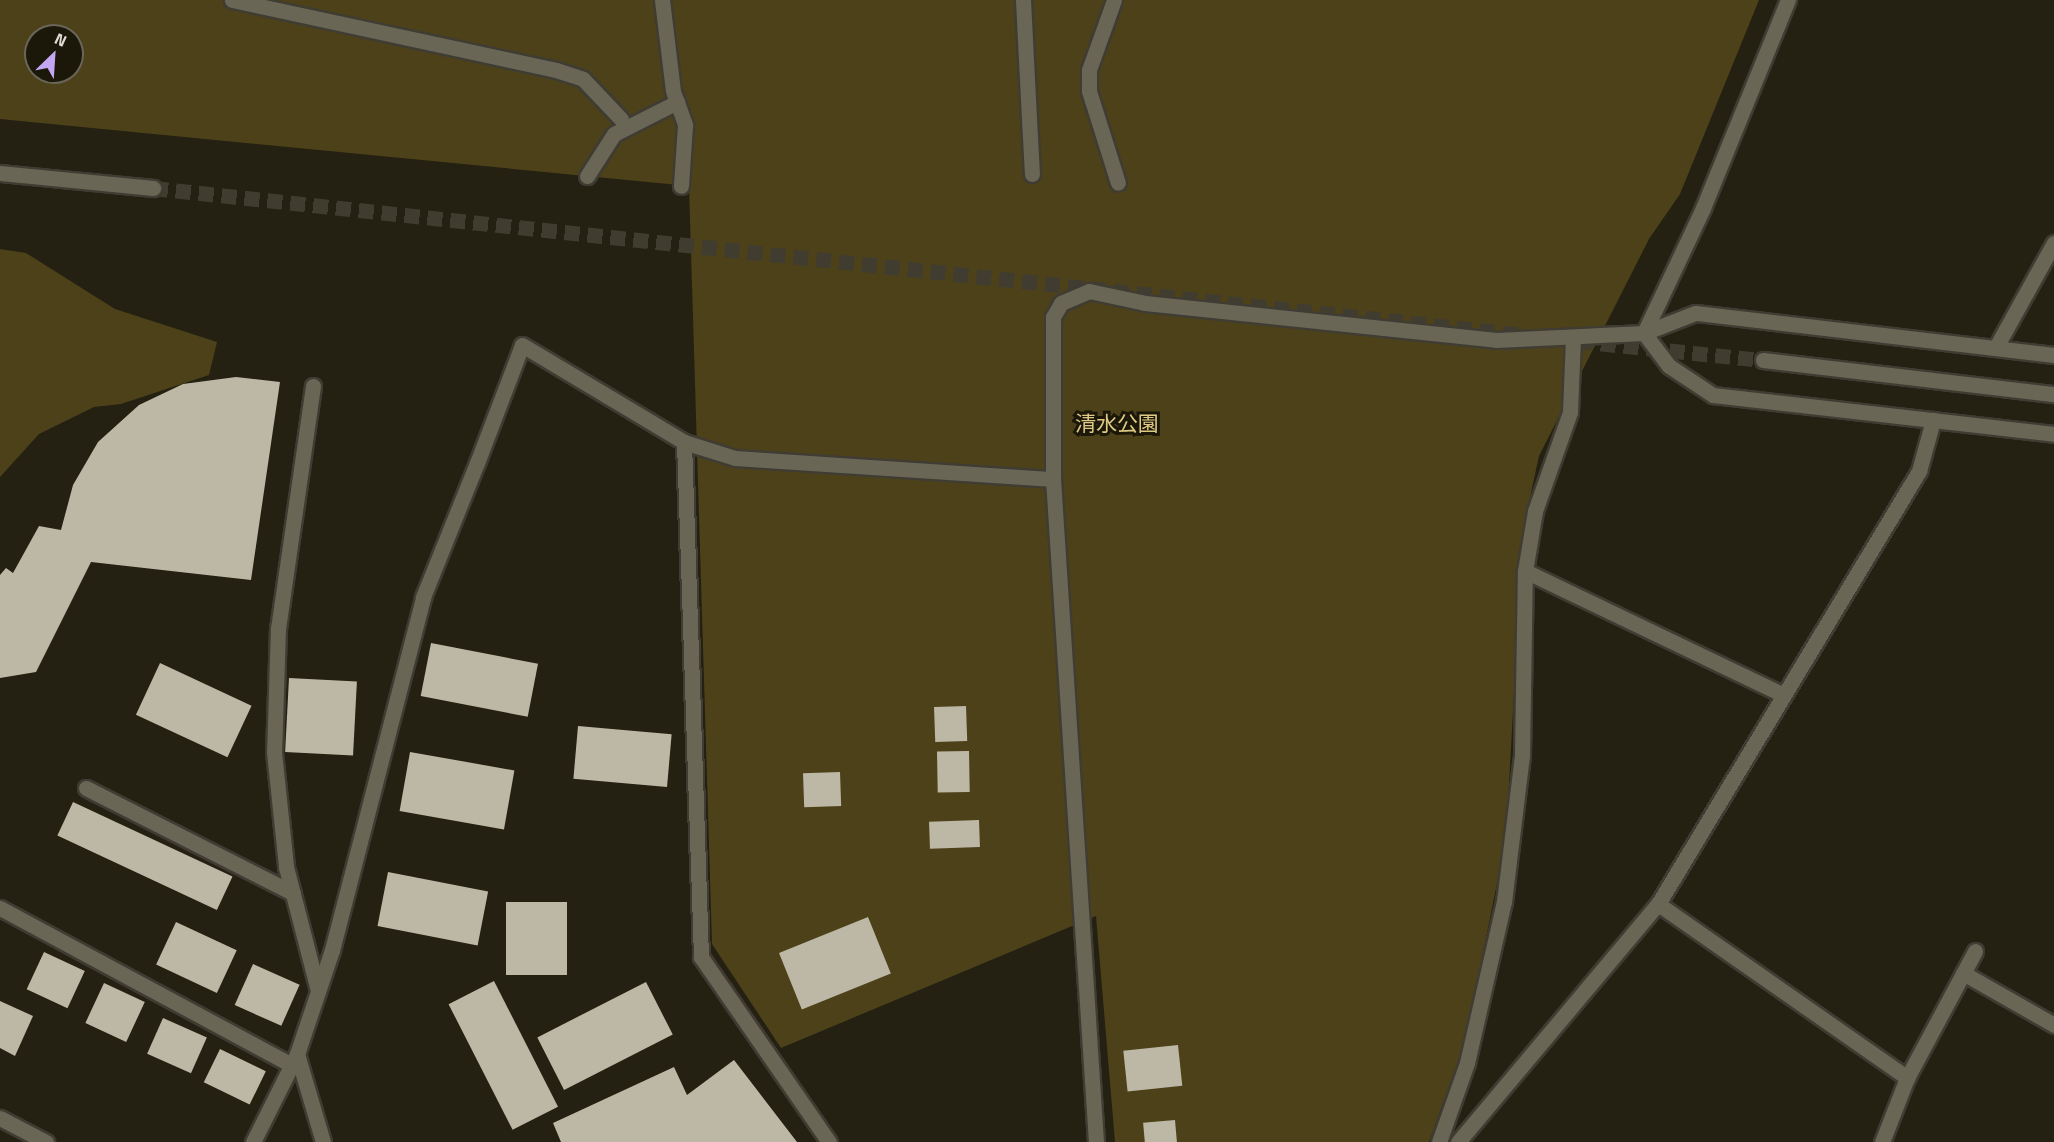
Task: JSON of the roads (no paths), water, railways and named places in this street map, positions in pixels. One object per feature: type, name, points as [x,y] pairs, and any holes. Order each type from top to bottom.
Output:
[{"type":"street","points":[[232,0],[556,70],[583,79],[624,124]]},
{"type":"street","points":[[662,0],[675,97],[685,125],[681,186]]},
{"type":"street","points":[[1023,0],[1032,174]]},
{"type":"street","points":[[1114,0],[1089,70],[1089,91],[1118,183]]},
{"type":"street","points":[[1644,333],[1703,208],[1788,0]]},
{"type":"street","points":[[587,176],[603,144],[624,124],[675,97]]},
{"type":"street","points":[[0,173],[153,188]]},
{"type":"street","points":[[1996,347],[2054,243]]},
{"type":"street","points":[[1096,1142],[1053,479],[1053,317],[1060,303],[1080,292],[1496,340],[1644,333],[1695,313],[2054,355]]},
{"type":"street","points":[[1644,333],[1669,366],[1713,394],[2054,434]]},
{"type":"street","points":[[1439,1142],[1467,1063],[1504,902],[1522,755],[1525,571],[1535,511],[1570,412],[1573,338]]},
{"type":"street","points":[[253,1142],[295,1060],[318,991],[423,597],[522,345],[684,442],[735,458],[1053,479]]},
{"type":"street","points":[[1763,360],[2054,394]]},
{"type":"street","points":[[313,386],[278,628],[274,752],[293,893],[318,991]]},
{"type":"street","points":[[1458,1142],[1658,904],[1919,471],[1933,420]]},
{"type":"street","points":[[684,442],[701,957],[829,1142]]},
{"type":"street","points":[[1525,571],[1784,695]]},
{"type":"street","points":[[86,788],[293,893]]},
{"type":"street","points":[[1658,904],[1907,1078]]},
{"type":"street","points":[[0,908],[295,1060],[324,1142]]},
{"type":"street","points":[[1882,1142],[1907,1078],[1975,951]]},
{"type":"street","points":[[1963,972],[2054,1025]]},
{"type":"street","points":[[0,1118],[46,1142]]},
{"type":"tunnel","points":[[153,188],[1518,334]]},
{"type":"tunnel","points":[[1578,341],[1763,360]]},
{"type":"park label","name":"清水公園","points":[[1117,423]]}]
